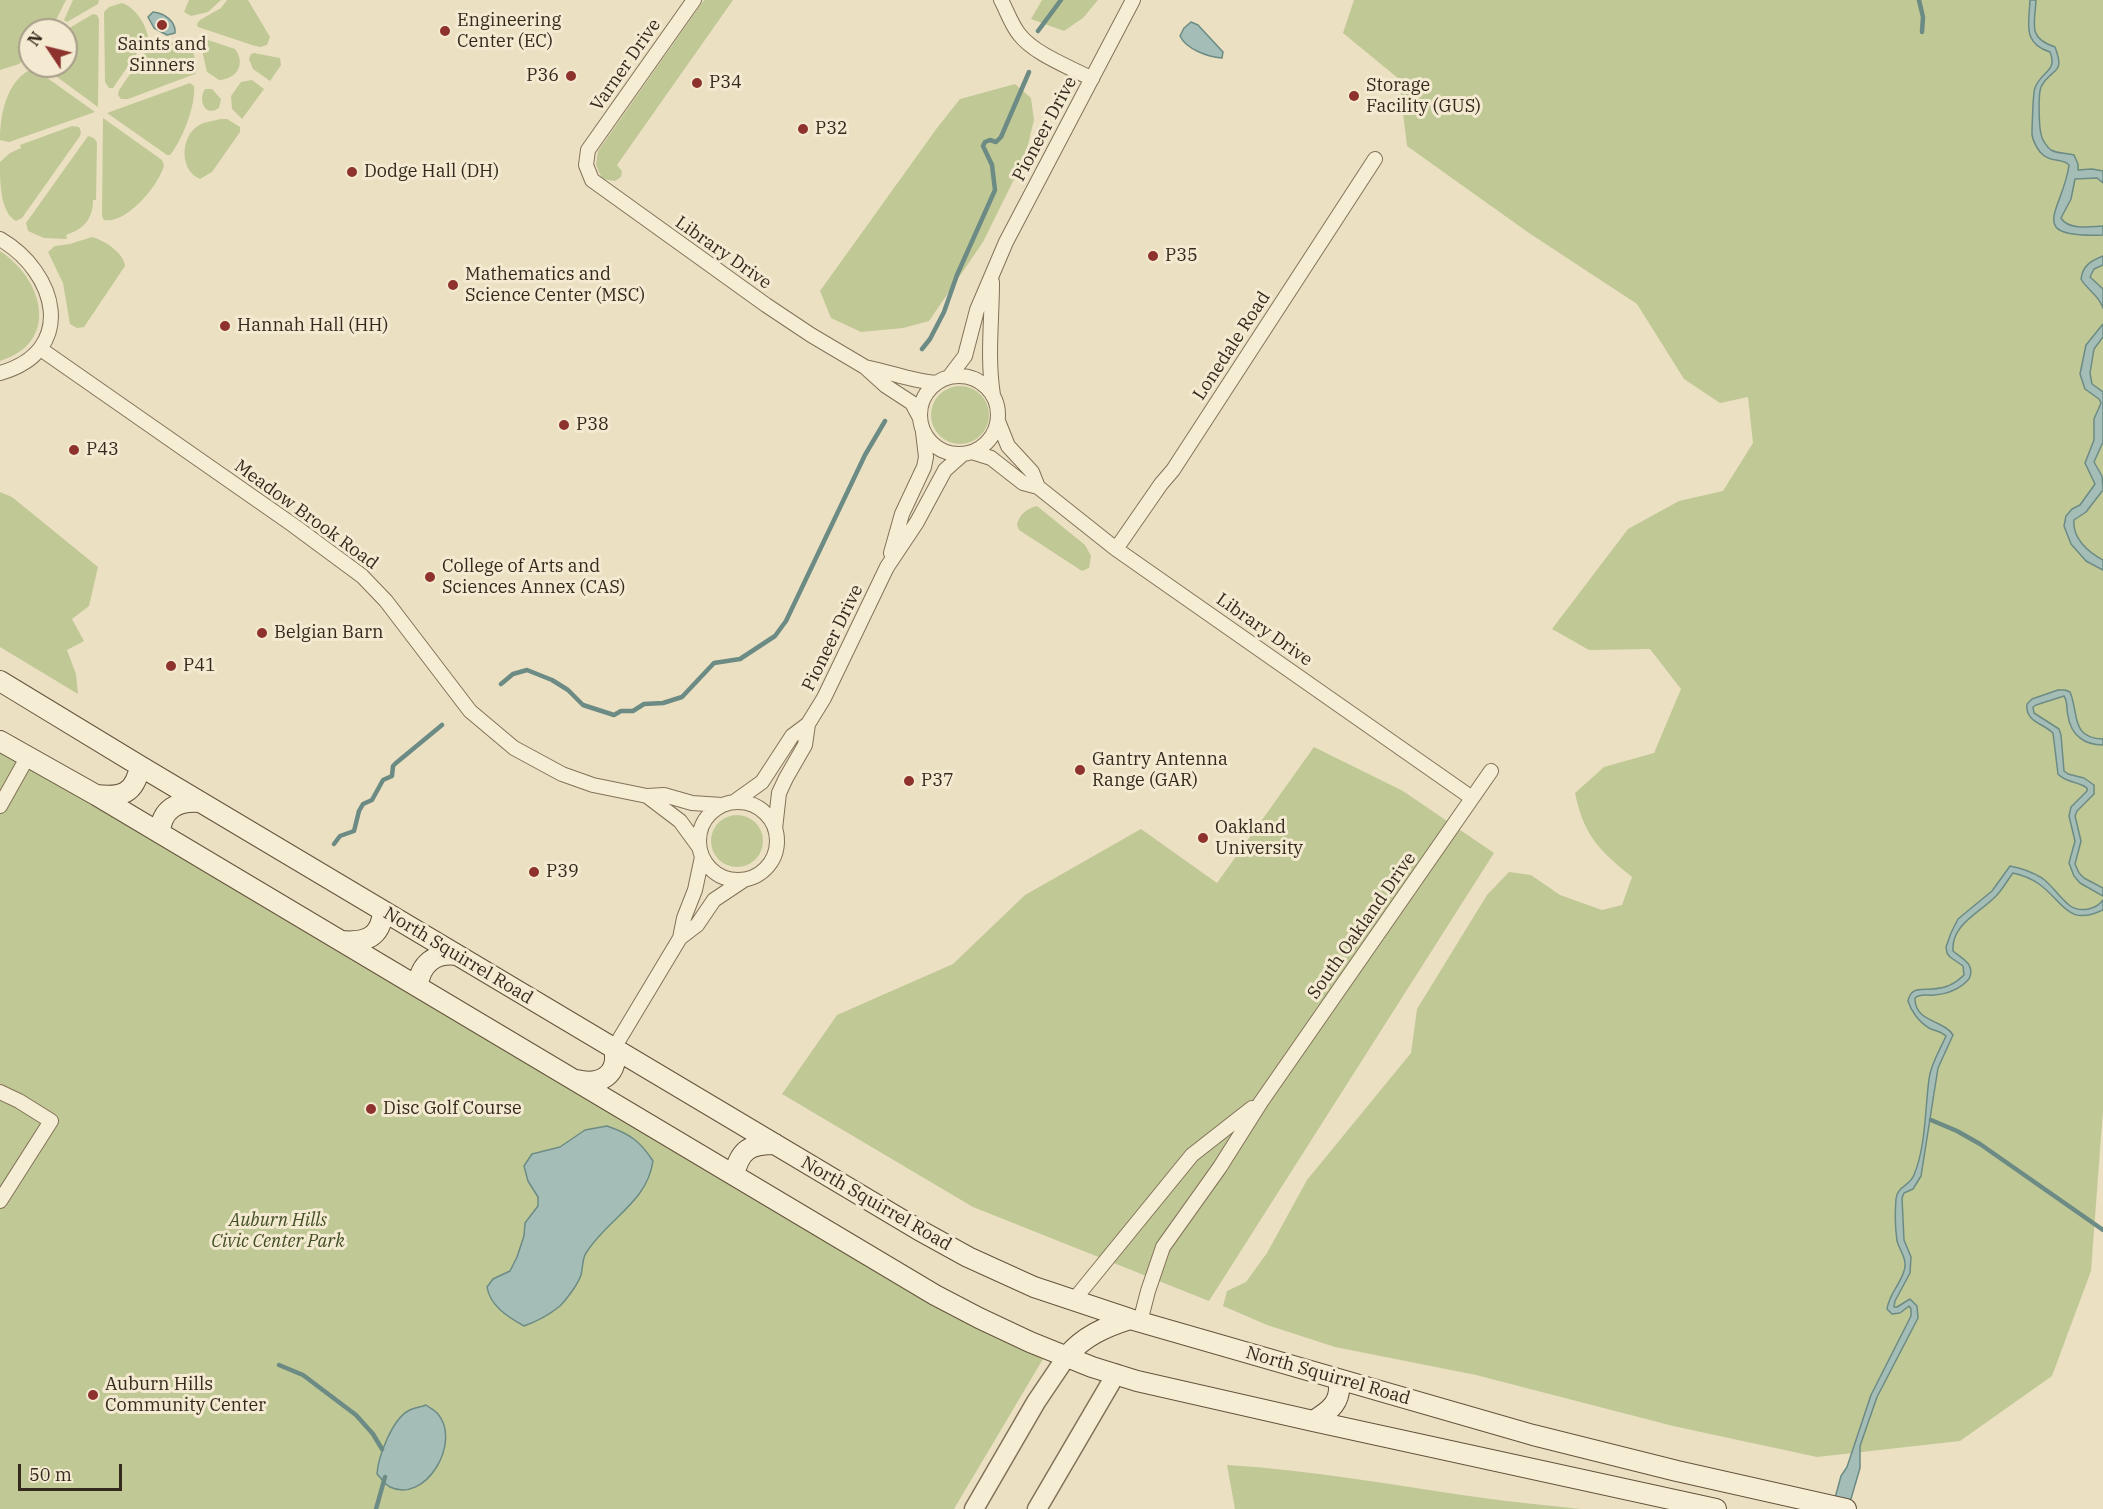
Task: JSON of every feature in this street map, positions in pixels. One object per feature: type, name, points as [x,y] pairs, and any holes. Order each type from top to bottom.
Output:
[{"type":"main road","name":"North Squirrel Road","points":[[0,681],[775,1144],[968,1257],[1034,1287],[1135,1320],[1533,1435],[1846,1509]]},
{"type":"main road","points":[[0,741],[96,795],[942,1299],[1002,1330],[1116,1374],[1170,1389],[1716,1509]]},
{"type":"main road","points":[[96,795],[111,796],[127,792],[136,781],[140,766]]},
{"type":"main road","points":[[160,833],[163,818],[173,806],[181,802],[200,802]]},
{"type":"main road","points":[[341,941],[356,942],[372,936],[381,924],[383,911]]},
{"type":"main road","points":[[417,986],[426,963],[441,955],[457,955]]},
{"type":"main road","points":[[574,1080],[593,1082],[608,1075],[616,1062],[615,1048]]},
{"type":"main road","points":[[734,1175],[738,1161],[749,1148],[775,1144]]},
{"type":"main road","points":[[1066,1356],[1090,1335],[1113,1324],[1135,1320]]},
{"type":"main road","points":[[1313,1421],[1332,1409],[1337,1401],[1338,1380]]},
{"type":"street","name":"Varner Drive","points":[[588,150],[694,0]]},
{"type":"street","points":[[1000,0],[1013,26],[1024,39],[1040,51],[1092,80]]},
{"type":"street","name":"Pioneer Drive","points":[[950,377],[965,356],[977,310],[1006,242],[1133,0]]},
{"type":"street","name":"Library Drive","points":[[588,150],[586,165],[592,180],[599,187],[793,323],[865,367],[886,386],[912,404],[922,424]]},
{"type":"street","name":"Lonedale Road","points":[[1116,549],[1179,460],[1375,159]]},
{"type":"street","points":[[0,239],[21,253],[33,266],[42,282],[51,316],[49,333],[42,350],[27,362],[0,373]]},
{"type":"street","name":"Pioneer Drive","points":[[992,277],[989,361],[993,394]]},
{"type":"street","name":"Meadow Brook Road","points":[[42,350],[363,576],[386,601],[457,696],[484,725],[506,742],[539,763],[593,785],[647,796],[664,795],[692,803],[728,803]]},
{"type":"street","name":"Library Drive","points":[[865,367],[893,372],[911,380],[936,383]]},
{"type":"street","points":[[950,377],[974,378],[985,385],[993,394],[998,411],[998,420],[989,440],[968,453],[944,451],[928,439],[922,424],[921,405],[927,393],[936,383],[950,377]]},
{"type":"street","name":"Library Drive","points":[[998,420],[1008,446],[1032,472],[1038,487]]},
{"type":"street","name":"Pioneer Drive","points":[[887,567],[902,514],[924,467],[926,457],[922,424]]},
{"type":"street","name":"Library Drive","points":[[968,453],[991,458],[1023,483],[1038,487],[1116,549],[1473,798]]},
{"type":"street","name":"Pioneer Drive","points":[[728,803],[762,782],[792,736],[808,724],[824,699],[887,567],[917,522],[945,470],[968,453]]},
{"type":"street","name":"Pioneer Drive","points":[[775,829],[779,793],[788,772],[805,745],[808,724]]},
{"type":"street","points":[[0,806],[27,758]]},
{"type":"street","name":"South Oakland Drive","points":[[1135,1320],[1163,1247],[1220,1167],[1261,1101],[1491,771]]},
{"type":"street","name":"Meadow Brook Road","points":[[647,796],[680,821],[701,852]]},
{"type":"street","points":[[615,1048],[680,938],[684,918],[695,890],[701,852],[699,834],[704,822],[712,812],[728,803],[747,803],[758,807],[769,817],[775,829],[777,843],[769,863],[759,873],[714,900],[697,925],[680,938]]},
{"type":"street","points":[[701,852],[710,868],[720,875],[733,879],[746,879]]},
{"type":"street","points":[[0,1092],[51,1121],[0,1201]]},
{"type":"street","name":"South Oakland Drive","points":[[1073,1301],[1192,1155],[1261,1101]]},
{"type":"street","points":[[974,1509],[1036,1402],[1066,1356]]},
{"type":"street","points":[[1037,1509],[1116,1374]]},
{"type":"green space","points":[[0,0],[66,0],[57,18],[18,18],[18,64],[0,70]]},
{"type":"green space","points":[[73,0],[99,0],[98,4],[74,18],[65,18]]},
{"type":"green space","points":[[189,0],[221,0],[208,12],[191,16],[184,12]]},
{"type":"green space","points":[[227,0],[248,0],[270,37],[267,45],[260,47],[252,45],[198,27],[200,20],[221,8]]},
{"type":"green space","points":[[704,0],[733,0],[617,165],[622,171],[621,177],[615,181],[602,179],[596,165],[598,151]]},
{"type":"green space","points":[[1042,0],[1098,0],[1083,18],[1064,31],[1031,19]]},
{"type":"green space","points":[[1354,0],[2103,0],[2103,1110],[2091,1271],[2052,1376],[1960,1441],[1817,1457],[1673,1426],[1476,1375],[1335,1347],[1267,1325],[1223,1306],[1227,1291],[1246,1282],[1267,1253],[1307,1180],[1411,1053],[1417,1009],[1487,895],[1509,872],[1531,875],[1560,895],[1602,910],[1622,905],[1632,877],[1610,859],[1594,841],[1583,820],[1575,793],[1604,767],[1654,753],[1681,689],[1650,649],[1589,650],[1552,629],[1628,529],[1679,501],[1723,491],[1753,443],[1748,397],[1720,403],[1684,379],[1637,304],[1529,233],[1407,146],[1399,79],[1343,33]]},
{"type":"green space","points":[[122,3],[131,8],[139,17],[148,37],[113,88],[109,88],[105,82],[104,12],[109,7]]},
{"type":"green space","points":[[93,14],[99,19],[98,107],[58,78],[78,78],[78,23]]},
{"type":"green space","points":[[199,37],[235,49],[240,65],[235,74],[219,80],[207,72]]},
{"type":"green space","points":[[162,40],[192,46],[197,69],[195,74],[128,99],[121,99],[118,95],[119,90],[151,44]]},
{"type":"green space","points":[[254,53],[280,58],[281,65],[270,81],[253,69],[249,59]]},
{"type":"green space","points":[[19,78],[47,78],[95,112],[9,142],[0,140],[3,110]]},
{"type":"green space","points":[[252,80],[264,89],[242,119],[232,109],[231,96],[241,82]]},
{"type":"green space","points":[[190,83],[194,86],[193,103],[179,141],[170,155],[107,113]]},
{"type":"green space","points":[[1015,84],[1031,98],[1034,120],[1025,157],[983,242],[929,321],[903,328],[861,332],[831,318],[820,291],[937,128],[960,99]]},
{"type":"green space","points":[[205,89],[212,89],[221,99],[219,108],[210,111],[206,109],[202,102]]},
{"type":"green space","points":[[103,118],[162,160],[164,166],[155,183],[140,202],[132,210],[113,220],[104,220],[102,216]]},
{"type":"green space","points":[[227,119],[240,127],[240,132],[212,172],[200,179],[189,170],[186,163],[186,142],[197,127]]},
{"type":"green space","points":[[72,126],[79,127],[80,136],[22,218],[16,221],[4,204],[0,162],[10,153],[21,148],[20,145]]},
{"type":"green space","points":[[88,136],[94,138],[97,143],[96,200],[93,200],[89,218],[78,230],[66,235],[67,239],[44,238],[28,231],[26,223]]},
{"type":"green space","points":[[92,237],[113,248],[121,256],[125,266],[84,327],[77,328],[70,324],[63,283],[48,252],[55,246]]},
{"type":"green space","points":[[0,251],[27,277],[35,293],[39,309],[38,325],[32,340],[19,352],[0,361]]},
{"type":"green space","points":[[954,386],[966,386],[981,394],[989,409],[989,421],[981,436],[966,444],[954,444],[939,436],[931,421],[931,409],[939,394]]},
{"type":"green space","points":[[0,492],[12,497],[98,567],[89,606],[72,619],[84,641],[67,650],[76,674],[78,694],[0,647]]},
{"type":"green space","points":[[1037,506],[1085,545],[1091,556],[1089,568],[1082,571],[1019,530],[1017,525],[1022,515]]},
{"type":"green space","name":"Auburn Hills Civic Center Park","points":[[0,744],[985,1331],[1043,1359],[954,1509],[0,1509]]},
{"type":"green space","points":[[1314,747],[1403,791],[1494,853],[1209,1301],[973,1207],[782,1094],[837,1015],[953,964],[1025,895],[1141,829],[1217,883]]},
{"type":"green space","points":[[732,815],[742,815],[752,819],[759,826],[763,841],[759,856],[752,863],[742,867],[732,867],[722,863],[715,856],[711,846],[711,836],[715,826],[722,819]]},
{"type":"green space","points":[[1227,1465],[1321,1474],[1489,1499],[1581,1509],[1235,1509]]},
{"type":"water","points":[[2030,0],[2036,0],[2034,23],[2036,35],[2055,47],[2059,63],[2040,91],[2039,117],[2042,139],[2051,150],[2074,155],[2078,170],[2103,171],[2103,183],[2097,178],[2075,179],[2071,199],[2061,218],[2064,222],[2074,226],[2103,226],[2103,235],[2078,235],[2063,232],[2056,226],[2054,218],[2056,208],[2069,165],[2040,152],[2032,135],[2034,91],[2038,82],[2050,68],[2052,59],[2050,52],[2041,48],[2031,38],[2029,32]]},
{"type":"water","name":"Saints and Sinners","points":[[153,12],[168,18],[174,25],[175,33],[167,35],[154,28],[148,17]]},
{"type":"water","points":[[1191,22],[1198,25],[1223,52],[1222,58],[1198,51],[1183,41],[1180,36]]},
{"type":"water","points":[[2103,256],[2103,265],[2094,269],[2090,277],[2103,289],[2103,308],[2081,279],[2088,264]]},
{"type":"water","points":[[2103,324],[2103,337],[2094,349],[2090,373],[2092,384],[2103,392],[2103,442],[2094,462],[2102,476],[2103,490],[2086,512],[2074,520],[2074,527],[2082,544],[2103,560],[2103,570],[2086,561],[2071,544],[2064,526],[2066,516],[2080,505],[2095,484],[2085,463],[2094,440],[2094,419],[2101,403],[2085,389],[2080,374],[2086,345]]},
{"type":"water","points":[[2058,690],[2070,692],[2080,729],[2092,738],[2103,739],[2103,745],[2096,745],[2084,741],[2075,734],[2067,713],[2064,696],[2033,707],[2034,713],[2059,729],[2064,771],[2084,778],[2094,785],[2094,794],[2075,816],[2081,841],[2075,864],[2084,878],[2103,888],[2103,896],[2080,883],[2074,876],[2069,863],[2075,841],[2069,816],[2071,807],[2087,791],[2087,788],[2058,774],[2053,733],[2036,722],[2027,710],[2027,704],[2032,699]]},
{"type":"water","points":[[2010,866],[2026,870],[2042,878],[2065,902],[2073,907],[2082,910],[2092,908],[2103,900],[2103,910],[2091,915],[2074,914],[2039,884],[2013,873],[1996,896],[1968,920],[1957,933],[1953,951],[1964,959],[1971,969],[1969,979],[1962,986],[1948,992],[1915,998],[1919,1012],[1949,1030],[1953,1035],[1938,1068],[1921,1176],[1913,1189],[1904,1193],[1902,1198],[1904,1240],[1911,1257],[1910,1273],[1894,1307],[1910,1299],[1917,1306],[1918,1318],[1877,1397],[1860,1446],[1860,1468],[1848,1509],[1832,1509],[1841,1476],[1847,1467],[1871,1395],[1911,1316],[1909,1306],[1900,1313],[1892,1314],[1887,1309],[1905,1267],[1897,1241],[1896,1199],[1899,1191],[1912,1179],[1918,1164],[1923,1140],[1930,1073],[1946,1036],[1922,1023],[1913,1012],[1908,1001],[1909,997],[1914,991],[1945,987],[1964,975],[1963,966],[1947,953],[1946,947],[1951,933],[1958,919],[1992,891]]},
{"type":"water","points":[[607,1126],[628,1135],[644,1148],[653,1161],[649,1176],[635,1200],[604,1230],[586,1253],[580,1279],[566,1299],[547,1315],[524,1326],[506,1315],[496,1305],[487,1287],[493,1279],[510,1271],[524,1236],[525,1223],[538,1206],[538,1197],[528,1181],[524,1166],[532,1154],[560,1147],[585,1130]]},
{"type":"water","points":[[426,1405],[437,1413],[444,1426],[446,1440],[443,1454],[427,1479],[416,1487],[403,1490],[390,1487],[377,1474],[380,1458],[391,1430],[410,1410]]},
{"type":"waterway","points":[[1038,31],[1061,0]]},
{"type":"waterway","points":[[1919,0],[1923,17],[1922,32]]},
{"type":"waterway","points":[[922,349],[944,312],[957,275],[995,190],[992,165],[983,146],[985,142],[990,140],[996,142],[1001,137],[1029,72]]},
{"type":"waterway","points":[[501,684],[513,674],[527,670],[552,680],[568,690],[583,705],[614,715],[621,711],[633,711],[644,704],[663,703],[682,697],[714,663],[740,659],[775,636],[786,621],[865,455],[885,421]]},
{"type":"waterway","points":[[334,844],[340,836],[354,831],[363,804],[372,800],[383,780],[392,776],[393,766],[442,725]]},
{"type":"waterway","points":[[1931,1120],[1980,1144],[2103,1230]]},
{"type":"waterway","points":[[279,1365],[303,1375],[356,1415],[373,1434],[382,1449]]},
{"type":"waterway","points":[[376,1509],[385,1477]]},
{"type":"place","name":"Saints and Sinners","points":[[162,25]]},
{"type":"place","name":"Engineering Center (EC)","points":[[445,31]]},
{"type":"place","name":"P36","points":[[571,76]]},
{"type":"place","name":"P34","points":[[697,83]]},
{"type":"place","name":"Storage Facility (GUS)","points":[[1354,96]]},
{"type":"place","name":"P32","points":[[803,129]]},
{"type":"place","name":"Dodge Hall (DH)","points":[[352,172]]},
{"type":"place","name":"P35","points":[[1153,256]]},
{"type":"place","name":"Mathematics and Science Center (MSC)","points":[[453,285]]},
{"type":"place","name":"Hannah Hall (HH)","points":[[225,326]]},
{"type":"place","name":"P38","points":[[564,425]]},
{"type":"place","name":"P43","points":[[74,450]]},
{"type":"place","name":"College of Arts and Sciences Annex (CAS)","points":[[430,577]]},
{"type":"place","name":"Belgian Barn","points":[[262,633]]},
{"type":"place","name":"P41","points":[[171,666]]},
{"type":"place","name":"Gantry Antenna Range (GAR)","points":[[1080,770]]},
{"type":"place","name":"P37","points":[[909,781]]},
{"type":"place","name":"Oakland University","points":[[1203,838]]},
{"type":"place","name":"P39","points":[[534,872]]},
{"type":"place","name":"Disc Golf Course","points":[[371,1109]]},
{"type":"place","name":"Auburn Hills Community Center","points":[[93,1395]]}]
